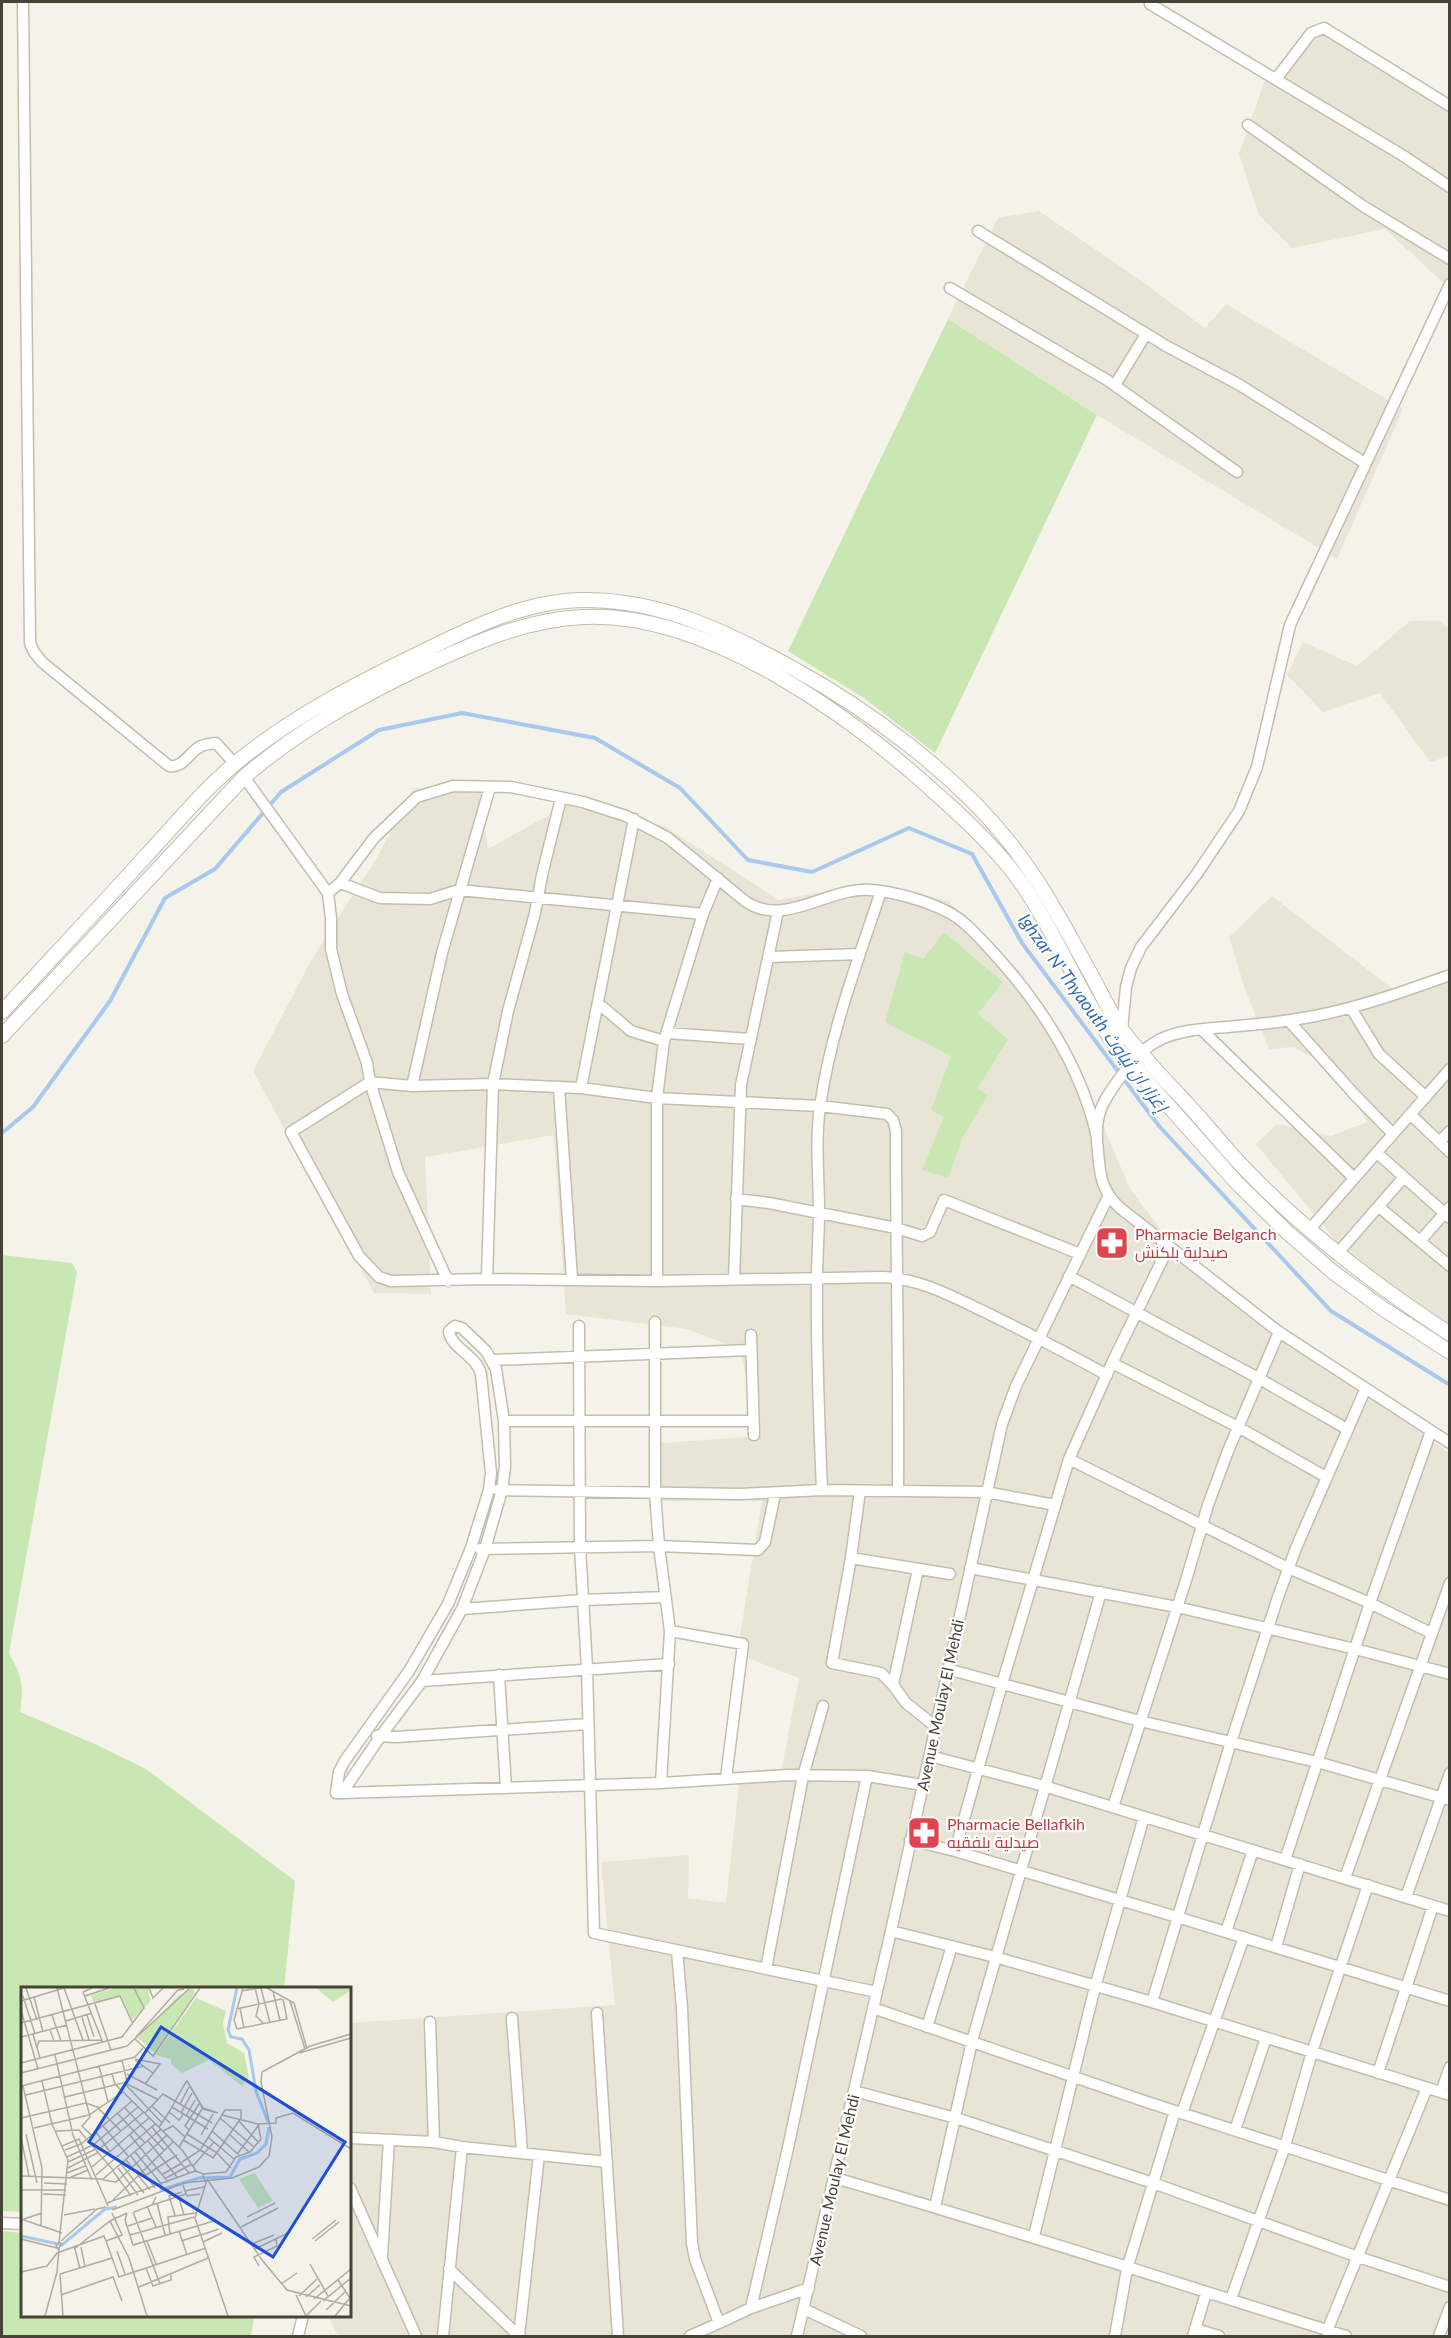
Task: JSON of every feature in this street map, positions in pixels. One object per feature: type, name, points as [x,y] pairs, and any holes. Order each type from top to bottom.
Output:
[{"type":"street","points":[[23,2],[30,643],[42,662],[169,766],[180,764],[200,747],[216,742],[235,764],[327,893],[331,918],[331,949],[342,994],[367,1063],[370,1082],[398,1172],[448,1281]]},
{"type":"street","points":[[1150,4],[1402,155],[1449,187]]},
{"type":"street","points":[[1276,79],[1311,33],[1324,28],[1449,106]]},
{"type":"street","points":[[1248,125],[1363,206],[1449,259]]},
{"type":"street","points":[[978,231],[1146,334],[1238,384],[1365,463]]},
{"type":"street","points":[[1118,1049],[1126,987],[1131,969],[1142,947],[1196,875],[1239,811],[1257,767],[1290,624],[1449,284]]},
{"type":"street","points":[[950,288],[1115,386],[1237,472]]},
{"type":"street","points":[[1115,386],[1146,334]]},
{"type":"street","points":[[2,1012],[192,806],[235,764],[307,712],[361,681],[452,637],[516,611],[550,603],[585,600],[620,602],[672,612],[771,656],[854,705],[889,730],[954,785],[988,817],[1048,897],[1122,1030],[1249,1173],[1337,1254],[1389,1294],[1449,1334]]},
{"type":"street","points":[[2,1036],[244,777],[278,748],[366,694],[489,638],[521,626],[554,619],[588,617],[622,619],[664,626],[759,666],[804,691],[911,770],[968,821],[1014,874],[1034,903],[1102,1026],[1128,1068],[1287,1232],[1350,1284],[1449,1352]]},
{"type":"street","points":[[846,720],[854,705]]},
{"type":"street","points":[[942,798],[954,785]]},
{"type":"street","points":[[327,893],[340,883],[374,838],[417,797],[453,786],[511,787],[583,802],[634,819],[668,838],[752,906],[766,911],[778,911],[835,895],[870,889],[924,902],[947,911],[973,930],[998,957],[1040,1011],[1064,1050],[1091,1108],[1097,1137]]},
{"type":"street","points":[[412,1086],[442,952],[490,787]]},
{"type":"street","points":[[487,1279],[493,1084],[508,1011],[561,798]]},
{"type":"street","points":[[581,1088],[634,819]]},
{"type":"street","points":[[657,1281],[657,1098],[666,1037],[703,914],[717,878]]},
{"type":"street","points":[[340,883],[380,898],[430,899],[459,890],[703,914]]},
{"type":"street","points":[[822,1490],[817,1278],[820,1106],[831,1054],[881,891]]},
{"type":"street","points":[[734,1279],[740,1101],[750,1040],[778,911]]},
{"type":"street","points":[[769,957],[860,954]]},
{"type":"street","points":[[1449,975],[1351,1008],[1289,1021],[1202,1030],[1162,1039],[1141,1053],[1103,1100],[1096,1125],[1100,1172],[1108,1197],[1279,1332],[1449,1443]]},
{"type":"street","points":[[599,1004],[632,1031],[666,1037],[750,1040]]},
{"type":"street","points":[[1351,1008],[1379,1054],[1426,1097]]},
{"type":"street","points":[[1289,1021],[1393,1134]]},
{"type":"street","points":[[1202,1030],[1354,1178]]},
{"type":"street","points":[[1310,1230],[1449,1069]]},
{"type":"street","points":[[898,1491],[898,1338],[896,1278],[896,1131],[893,1120],[883,1112],[740,1101],[657,1098],[581,1088],[493,1084],[412,1086],[370,1082],[291,1131],[359,1256],[367,1267],[380,1277],[391,1281],[896,1278],[917,1281],[934,1288],[1040,1338],[1107,1375]]},
{"type":"street","points":[[559,1088],[572,1279]]},
{"type":"street","points":[[1410,1114],[1449,1152]]},
{"type":"street","points":[[1439,1142],[1449,1131]]},
{"type":"street","points":[[1377,1153],[1448,1213],[1420,1241]]},
{"type":"street","points":[[1337,1254],[1404,1177]]},
{"type":"street","name":"Avenue Moulay El Mehdi","points":[[797,2337],[891,1930],[1002,1424],[1016,1386],[1108,1197]]},
{"type":"street","points":[[736,1198],[896,1228],[916,1235],[927,1234],[932,1228],[944,1200],[1080,1254]]},
{"type":"street","points":[[1379,1207],[1449,1266]]},
{"type":"street","points":[[955,1851],[1069,1459],[1112,1363],[1169,1246]]},
{"type":"street","points":[[1069,1276],[1347,1429]]},
{"type":"street","points":[[655,1322],[655,1493],[670,1631],[662,1783]]},
{"type":"street","points":[[455,1326],[462,1329],[493,1360],[496,1369],[504,1421],[505,1467],[502,1490],[485,1549],[462,1610],[422,1681],[339,1793],[339,1772],[409,1671],[448,1604],[471,1548],[489,1490],[490,1464],[481,1374],[474,1360],[449,1335],[455,1326]]},
{"type":"street","points":[[579,1326],[580,1547],[587,1668],[594,1934],[877,1992]]},
{"type":"street","points":[[1113,1807],[1202,1524],[1238,1427],[1279,1332]]},
{"type":"street","points":[[751,1335],[754,1435]]},
{"type":"street","points":[[493,1360],[751,1350]]},
{"type":"street","points":[[1112,1363],[1238,1427],[1326,1477]]},
{"type":"street","points":[[1152,2002],[1231,1742],[1288,1568],[1365,1390]]},
{"type":"street","points":[[504,1421],[753,1421]]},
{"type":"street","points":[[1285,1860],[1370,1603],[1431,1431]]},
{"type":"street","points":[[1069,1459],[1288,1568],[1370,1603],[1431,1633]]},
{"type":"street","points":[[489,1490],[776,1494],[822,1490],[986,1492],[1055,1505]]},
{"type":"street","points":[[860,1491],[851,1558],[832,1663],[880,1673],[893,1685],[906,1703],[935,1726]]},
{"type":"street","points":[[471,1548],[659,1546],[758,1550],[765,1542],[776,1494]]},
{"type":"street","points":[[851,1558],[950,1574]]},
{"type":"street","points":[[970,1568],[1177,1607],[1449,1674]]},
{"type":"street","points":[[893,1685],[918,1569]]},
{"type":"street","points":[[1345,1878],[1449,1583]]},
{"type":"street","points":[[936,2207],[972,2041],[1101,1592]]},
{"type":"street","points":[[462,1610],[583,1600],[666,1597]]},
{"type":"street","points":[[670,1631],[742,1644],[726,1778]]},
{"type":"street","points":[[422,1681],[669,1664]]},
{"type":"street","points":[[948,1668],[1140,1721],[1317,1762],[1445,1799]]},
{"type":"street","points":[[499,1675],[506,1788]]},
{"type":"street","points":[[766,1969],[803,1776],[823,1706]]},
{"type":"street","points":[[365,1732],[380,1737],[588,1724]]},
{"type":"street","points":[[930,1756],[1044,1786],[1449,1911]]},
{"type":"street","points":[[1406,1897],[1445,1799],[1449,1773]]},
{"type":"street","points":[[339,1793],[662,1783],[726,1778],[803,1776],[867,1776],[923,1785]]},
{"type":"street","points":[[751,2308],[788,2148],[867,1776]]},
{"type":"street","points":[[1034,2236],[1095,1986],[1144,1817]]},
{"type":"street","points":[[910,1840],[955,1851],[1244,1937],[1449,2001]]},
{"type":"street","points":[[1226,1932],[1253,1850]]},
{"type":"street","points":[[1276,1947],[1299,1864]]},
{"type":"street","points":[[1231,2299],[1285,2146],[1312,2052],[1368,1885]]},
{"type":"street","points":[[1378,2073],[1433,1906]]},
{"type":"street","points":[[891,1930],[1152,2002],[1445,2093],[1449,2067]]},
{"type":"street","points":[[1114,2337],[1127,2269],[1153,2183],[1178,2112],[1215,2021],[1244,1937]]},
{"type":"street","points":[[927,2027],[952,1946]]},
{"type":"street","points":[[677,1951],[685,2067],[692,2243],[695,2259],[719,2323]]},
{"type":"street","points":[[873,2008],[1073,2077],[1449,2200]]},
{"type":"street","points":[[597,2013],[618,2337]]},
{"type":"street","points":[[512,2018],[522,2152]]},
{"type":"street","points":[[430,2022],[434,2142]]},
{"type":"street","points":[[1235,2130],[1266,2038]]},
{"type":"street","points":[[1327,2331],[1427,2088]]},
{"type":"street","points":[[854,2091],[956,2118],[1153,2183],[1358,2257],[1449,2287]]},
{"type":"street","points":[[351,2138],[434,2142],[607,2162]]},
{"type":"street","points":[[382,2259],[389,2140]]},
{"type":"street","points":[[443,2337],[462,2147]]},
{"type":"street","points":[[519,2337],[539,2155]]},
{"type":"street","points":[[835,2178],[1034,2236],[1127,2269],[1231,2299],[1346,2337]]},
{"type":"street","points":[[351,2190],[416,2337]]},
{"type":"street","points":[[2,2223],[21,2224]]},
{"type":"street","points":[[449,2269],[519,2337]]},
{"type":"street","points":[[690,2336],[751,2308],[809,2288]]},
{"type":"street","points":[[1206,2292],[1194,2333],[1220,2337]]},
{"type":"street","points":[[1439,2337],[1449,2307]]},
{"type":"street","points":[[804,2309],[861,2337]]},
{"type":"street","points":[[298,2337],[303,2317]]},
{"type":"shaded area","points":[[1323,23],[1449,106],[1449,288],[1385,229],[1292,248],[1259,215],[1239,154],[1265,80]]},
{"type":"shaded area","points":[[1039,211],[1136,277],[1205,328],[1226,304],[1403,409],[1337,559],[1097,415],[948,319],[998,218]]},
{"type":"shaded area","points":[[1438,620],[1449,629],[1449,756],[1430,762],[1380,693],[1323,712],[1287,675],[1303,642],[1357,666],[1410,621]]},
{"type":"shaded area","points":[[414,788],[480,790],[488,849],[583,796],[667,828],[779,900],[869,883],[948,901],[1020,972],[1074,1057],[1130,1189],[1181,1256],[1449,1453],[1449,2336],[338,2336],[328,2317],[351,2317],[351,2023],[615,2005],[601,1862],[689,1855],[688,1898],[726,1903],[740,1776],[781,1772],[799,1678],[737,1654],[762,1501],[649,1501],[649,1444],[762,1436],[739,1349],[687,1329],[566,1314],[554,1135],[425,1157],[431,1294],[374,1293],[253,1071],[312,959],[376,859]]},
{"type":"shaded area","points":[[1272,896],[1394,990],[1449,972],[1450,1315],[1445,1329],[1371,1283],[1256,1144],[1277,1124],[1331,1136],[1367,1122],[1336,1069],[1293,1047],[1269,1049],[1245,989],[1229,937]]},
{"type":"green space","points":[[948,319],[1097,415],[935,753],[864,698],[788,651]]},
{"type":"green space","points":[[944,932],[1003,982],[978,1014],[1008,1039],[978,1088],[988,1095],[963,1137],[948,1178],[922,1170],[944,1117],[931,1110],[951,1056],[885,1022],[905,952],[923,959]]},
{"type":"green space","points":[[2,1255],[72,1263],[77,1272],[9,1653],[21,1681],[20,1712],[146,1769],[295,1881],[284,1987],[21,1987],[21,2212],[2,2211]]},
{"type":"green space","points":[[2,2231],[21,2233],[21,2317],[254,2317],[251,2336],[2,2336]]},
{"type":"waterway","name":"Ighzar N' Thyaouth إغزار ان ثياوث","points":[[2,1133],[33,1107],[110,1001],[165,898],[215,869],[281,792],[379,730],[462,713],[595,738],[680,788],[748,860],[812,872],[909,828],[972,854],[1022,943],[1159,1126],[1331,1311],[1450,1385]]},
{"type":"place","name":"Pharmacie Belganch صيدلية بلكنش","points":[[1112,1243]]},
{"type":"place","name":"Pharmacie Bellafkih صيدلية بلفقيه","points":[[924,1833]]}]
